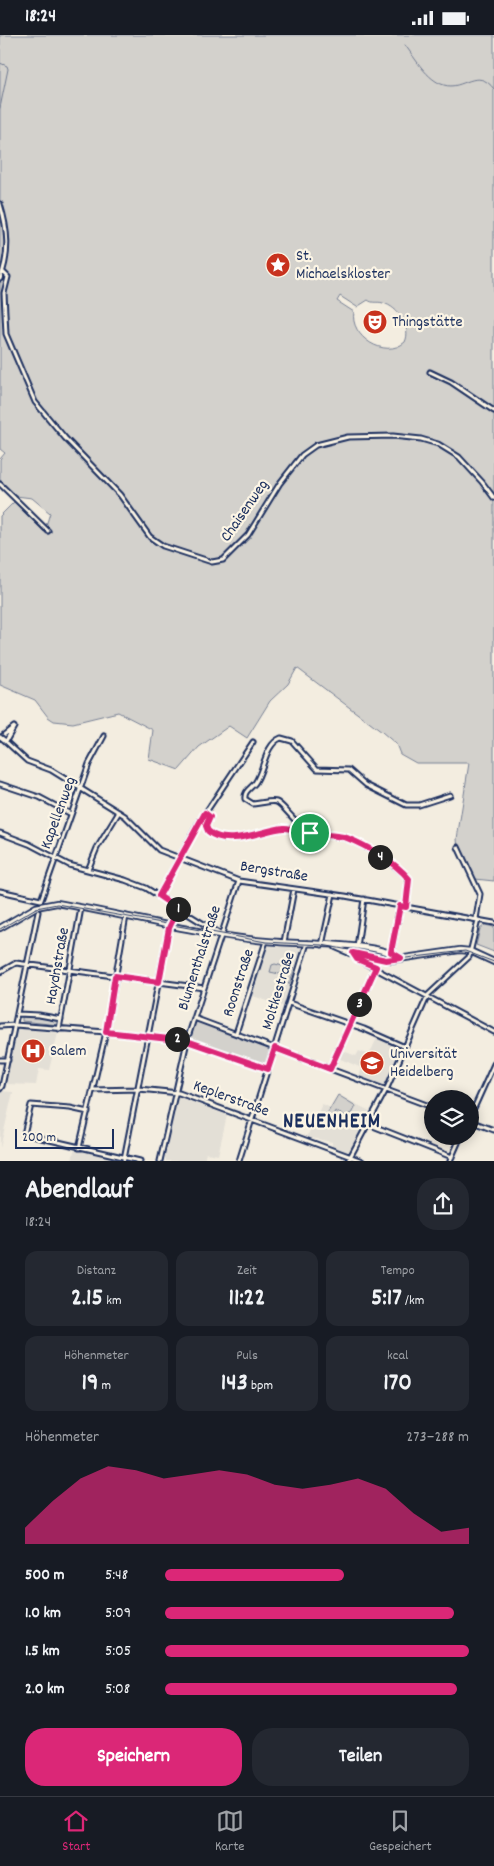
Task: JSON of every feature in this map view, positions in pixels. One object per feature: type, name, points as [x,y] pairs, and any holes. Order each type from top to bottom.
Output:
[{"type":"main road","points":[[0,928],[42,902],[81,907],[220,934],[266,941],[357,947],[392,954],[401,958]]},
{"type":"main road","points":[[334,946],[353,953],[386,960],[456,950],[470,951],[494,962]]},
{"type":"street","points":[[0,204],[8,245],[0,279]]},
{"type":"street","name":"Chaisenweg","points":[[3,272],[8,277],[4,293],[6,334],[35,402],[120,495],[150,537],[163,546],[212,562],[223,560],[248,535],[280,483],[302,455],[316,445],[348,437],[393,436],[421,439],[438,445],[458,457],[482,482],[494,498]]},
{"type":"street","points":[[430,372],[494,411]]},
{"type":"street","points":[[0,484],[48,531]]},
{"type":"street","name":"Kapellenweg","points":[[42,902],[90,760],[104,736]]},
{"type":"street","points":[[310,833],[309,828],[295,821],[279,802],[272,801],[252,804],[245,799],[246,793],[258,777],[272,744],[279,739],[286,738],[292,741],[316,769],[349,770],[366,785],[404,805],[419,805],[450,795]]},
{"type":"street","name":"Bergstraße","points":[[2,739],[26,759],[51,770],[119,812],[137,827],[156,848],[239,881],[364,899],[494,923]]},
{"type":"street","points":[[159,896],[205,813],[253,742]]},
{"type":"street","points":[[0,784],[38,797],[71,814]]},
{"type":"street","points":[[88,870],[98,848],[119,812]]},
{"type":"street","points":[[205,813],[210,817],[206,826],[208,831],[219,837],[245,837],[284,828],[305,835],[310,833],[321,837],[346,838],[393,865],[410,880],[406,907]]},
{"type":"street","points":[[0,833],[39,849],[55,859],[125,880],[159,896],[220,934]]},
{"type":"street","points":[[351,1159],[386,1090],[428,995],[467,960],[477,920],[480,894],[458,847]]},
{"type":"street","name":"Blumenthalstraße","points":[[160,1161],[177,1093],[187,1041],[220,934],[239,881]]},
{"type":"street","points":[[284,942],[294,889]]},
{"type":"street","points":[[0,891],[42,902]]},
{"type":"street","points":[[322,945],[333,894]]},
{"type":"street","points":[[357,947],[364,899]]},
{"type":"street","points":[[392,954],[400,906]]},
{"type":"street","name":"Haydnstraße","points":[[59,1029],[81,907]]},
{"type":"street","points":[[124,1159],[170,924],[178,909]]},
{"type":"street","points":[[1,1089],[38,912]]},
{"type":"street","points":[[78,1148],[106,1032],[126,916]]},
{"type":"street","name":"Roonstraße","points":[[236,1033],[266,941]]},
{"type":"street","name":"Moltkestraße","points":[[239,1161],[307,943]]},
{"type":"street","points":[[353,953],[357,959],[376,967],[494,1032]]},
{"type":"street","points":[[0,972],[16,963],[204,988]]},
{"type":"street","points":[[330,1069],[376,967]]},
{"type":"street","points":[[289,1003],[405,1047]]},
{"type":"street","points":[[18,1014],[61,1019]]},
{"type":"street","points":[[194,1017],[424,1104]]},
{"type":"street","points":[[0,1026],[15,1025],[106,1032],[187,1041],[268,1069]]},
{"type":"street","points":[[0,1059],[8,1060]]},
{"type":"street","points":[[479,1097],[494,1064]]},
{"type":"street","name":"Keplerstraße","points":[[92,1090],[139,1089],[177,1093],[351,1159],[362,1161]]},
{"type":"street","points":[[88,1112],[70,1108],[31,1105],[24,1134],[124,1159],[140,1161]]},
{"type":"street","points":[[368,1124],[452,1157]]},
{"type":"street","points":[[479,1124],[494,1130]]},
{"type":"street","points":[[450,1161],[457,1145]]},
{"type":"shaded area","points":[[0,35],[494,35],[494,881],[475,879],[458,849],[457,839],[469,763],[416,763],[400,754],[396,744],[382,732],[297,668],[288,684],[270,701],[247,738],[229,726],[199,747],[179,770],[149,759],[153,730],[118,712],[73,723],[54,721],[48,717],[35,700],[0,685],[0,516],[14,502],[44,532],[50,513],[32,498],[8,495],[0,488],[0,459],[5,453],[0,449]],"holes":[[[340,296],[357,307],[368,300],[389,305],[398,313],[405,324],[407,330],[405,342],[397,347],[388,348],[370,343],[357,329],[354,321],[354,312],[337,301]]]},
{"type":"shaded area","points":[[485,925],[494,927],[494,952],[476,945],[480,929]]},
{"type":"shaded area","points":[[267,946],[304,948],[285,1007],[250,995]]},
{"type":"shaded area","points":[[272,965],[295,969],[289,984],[282,982],[284,975],[270,972]]},
{"type":"shaded area","points":[[39,1016],[59,1020],[58,1025],[22,1021],[22,1017]]},
{"type":"shaded area","points":[[194,1020],[272,1048],[267,1068],[188,1039]]},
{"type":"shaded area","name":"Salem","points":[[17,1028],[58,1033],[49,1070],[39,1069],[36,1085],[4,1084]]},
{"type":"shaded area","name":"Universität Heidelberg","points":[[377,1038],[402,1048],[385,1086],[359,1076],[362,1068],[338,1058],[341,1050],[356,1056],[359,1051],[369,1055]]},
{"type":"shaded area","points":[[0,1091],[13,1092],[0,1148]]},
{"type":"shaded area","points":[[338,1095],[370,1111],[349,1153],[332,1146],[332,1142],[307,1137],[322,1104],[331,1108]]},
{"type":"shaded area","points":[[338,1095],[356,1106],[352,1114],[350,1113],[347,1117],[335,1111],[330,1122],[324,1119]]},
{"type":"shaded area","points":[[178,1097],[227,1115],[218,1155],[206,1153],[204,1161],[166,1161],[165,1156]]},
{"type":"shaded area","points":[[78,1150],[124,1161],[72,1161],[74,1151]]},
{"type":"waterway","points":[[405,45],[422,68],[432,78],[444,85],[457,85],[476,79],[488,82],[494,89]]},
{"type":"waterway","points":[[0,63],[7,66],[8,69],[0,108]]},
{"type":"tram line","points":[[0,929],[36,908],[57,904],[266,942],[322,945],[398,959],[465,951],[494,962]]},
{"type":"place","name":"St. Michaelskloster","points":[[278,265]]},
{"type":"place","name":"Thingstätte","points":[[375,322]]},
{"type":"place","name":"Salem","points":[[33,1051]]},
{"type":"place","name":"Universität Heidelberg","points":[[372,1063]]},
{"type":"district","name":"NEUENHEIM","points":[[332,1123]]},
{"type":"route","points":[[205,813],[210,817],[206,828],[212,835],[219,837],[260,835],[284,828],[305,835],[310,833],[321,837],[334,836],[346,838],[393,865],[410,880],[406,907],[400,906],[391,952],[401,958],[395,961],[353,953],[357,959],[376,967],[330,1069],[275,1048],[268,1069],[187,1041],[106,1032],[115,976],[159,982],[170,924],[178,909],[159,896],[205,813]]}]
